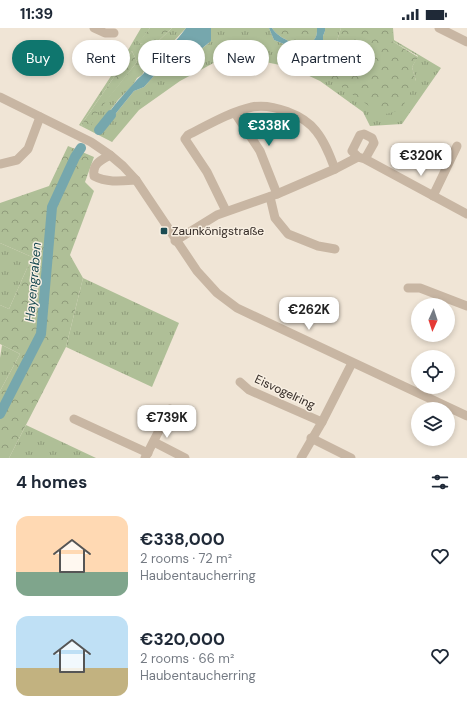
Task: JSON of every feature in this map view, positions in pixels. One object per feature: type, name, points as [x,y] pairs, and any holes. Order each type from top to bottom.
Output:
[{"type":"street","points":[[94,28],[105,33],[114,33]]},
{"type":"street","points":[[439,28],[467,42]]},
{"type":"street","points":[[0,97],[92,142],[110,155],[136,180],[175,241],[197,271],[217,293],[237,308],[467,416]]},
{"type":"street","points":[[226,211],[207,172],[185,139],[188,135],[235,113],[254,107],[278,108],[302,118],[316,130],[335,169]]},
{"type":"street","points":[[235,113],[260,151],[273,196],[275,218],[288,234],[318,246],[336,249]]},
{"type":"street","points":[[0,164],[17,160],[28,149],[40,117]]},
{"type":"street","points":[[433,196],[458,146]]},
{"type":"street","points":[[110,155],[99,161],[94,167],[94,176],[107,181],[136,180]]},
{"type":"street","points":[[175,241],[226,211],[273,196],[362,158],[467,214]]},
{"type":"street","points":[[408,288],[420,288],[467,306]]},
{"type":"street","name":"Eisvogelring","points":[[301,458],[311,438],[322,422],[352,363]]},
{"type":"street","name":"Eisvogelring","points":[[240,382],[249,390],[322,422]]},
{"type":"street","points":[[74,419],[146,456],[170,409]]},
{"type":"street","points":[[311,438],[351,458]]},
{"type":"street","points":[[154,442],[185,458]]},
{"type":"green space","points":[[141,28],[150,28],[141,40],[138,40],[138,76],[140,76],[118,100],[102,124],[108,123],[134,91],[144,87],[154,76],[189,76],[139,110],[112,142],[79,125],[111,76],[115,76],[81,125],[89,128],[96,113],[126,76],[130,76],[130,71],[137,62],[132,51],[130,54],[130,47]]},
{"type":"green space","points":[[150,28],[172,28],[159,40],[140,40]]},
{"type":"green space","points":[[172,28],[186,28],[175,40],[159,40]]},
{"type":"green space","points":[[211,28],[269,28],[274,40],[277,41],[277,64],[269,63],[269,40],[213,40],[213,63],[205,68],[205,46],[209,43]]},
{"type":"green space","points":[[272,28],[317,28],[316,37],[314,40],[286,40],[276,33]]},
{"type":"green space","points":[[325,28],[341,28],[337,40],[323,40]]},
{"type":"green space","points":[[341,28],[392,28],[392,41],[418,57],[412,67],[416,81],[401,110],[382,115],[326,76],[375,76],[375,40],[337,40]]},
{"type":"green space","points":[[392,28],[394,40],[441,68],[402,124],[370,126],[363,112],[320,81],[309,76],[416,81],[412,67],[418,56],[392,41]]},
{"type":"green space","points":[[132,51],[137,62],[130,71],[130,54]]},
{"type":"green space","points":[[115,76],[126,76],[97,113],[89,129],[81,125]]},
{"type":"green space","points":[[68,146],[94,157],[85,182],[94,191],[70,255],[83,278],[66,347],[9,458],[0,458],[0,391],[20,354],[0,344],[0,305],[9,309],[32,257],[0,243],[0,203],[49,186]]},
{"type":"green space","points":[[0,243],[32,257],[9,309],[0,305]]},
{"type":"green space","points":[[83,278],[179,323],[152,387],[66,347]]},
{"type":"green space","points":[[2,345],[20,354],[0,391],[0,358]]},
{"type":"green space","points":[[26,425],[96,458],[9,458]]},
{"type":"water","points":[[186,28],[211,28],[211,41],[205,46],[205,40],[176,40]]},
{"type":"water","points":[[269,28],[272,28],[276,33],[286,40],[277,41],[274,40]]},
{"type":"water","points":[[317,28],[325,28],[323,40],[314,40],[316,37]]},
{"type":"water","points":[[141,76],[154,76],[144,87],[134,91],[108,123],[102,126],[112,108]]},
{"type":"waterway","name":"Hayengraben","points":[[99,130],[111,115]]},
{"type":"waterway","name":"Hayengraben","points":[[0,414],[41,334],[52,207],[75,157],[81,148]]},
{"type":"place","name":"Zaunkönigstraße","points":[[164,231]]}]
